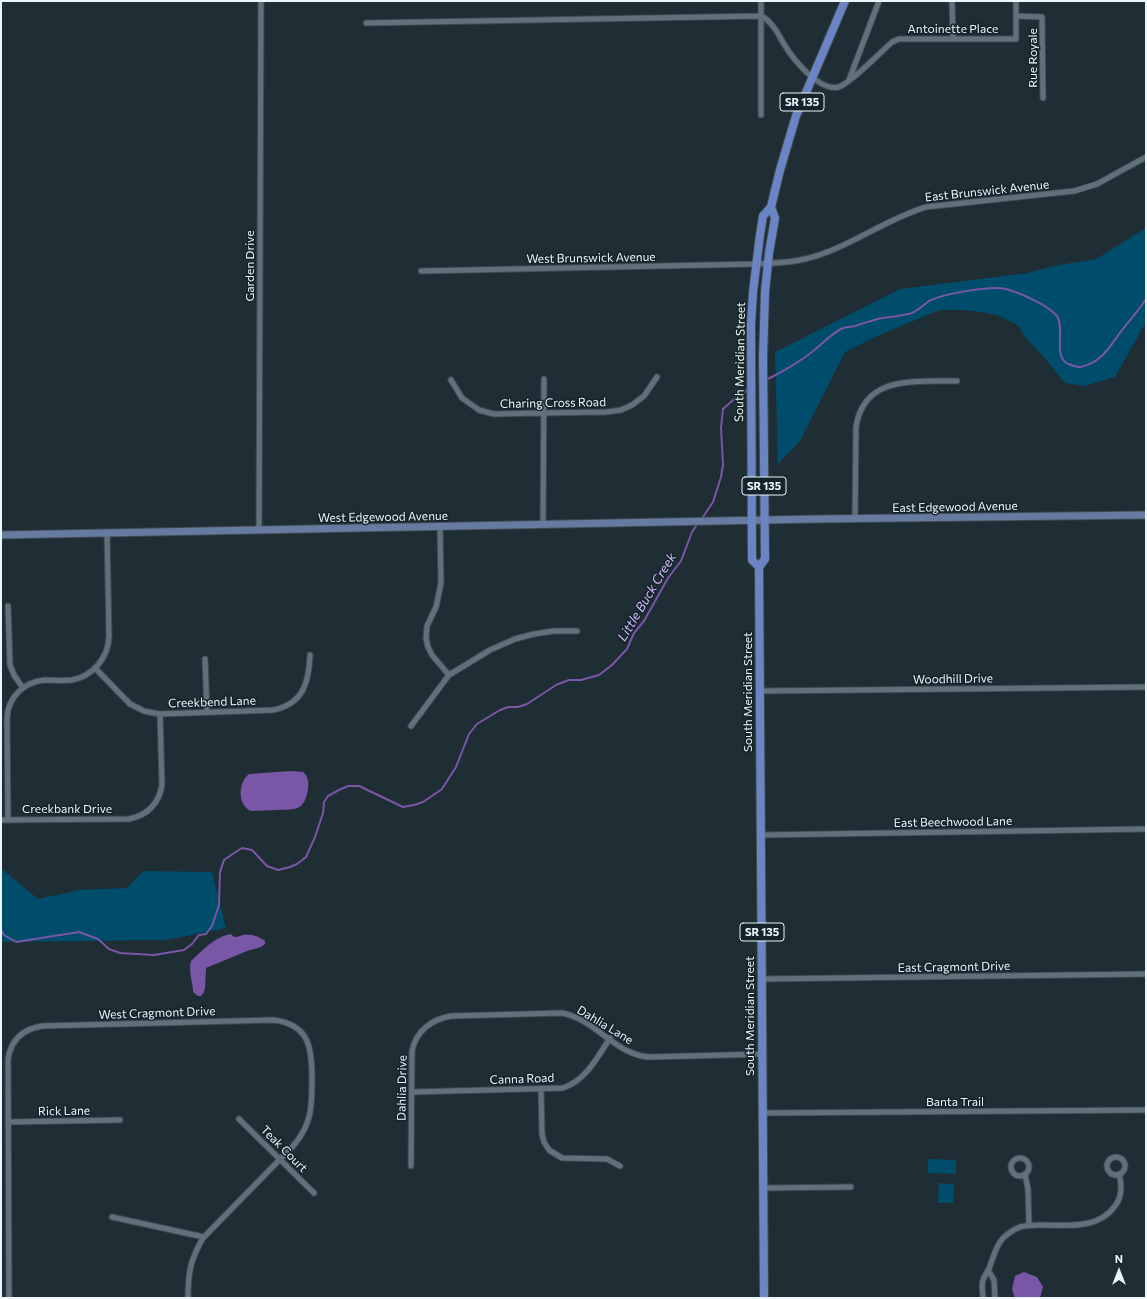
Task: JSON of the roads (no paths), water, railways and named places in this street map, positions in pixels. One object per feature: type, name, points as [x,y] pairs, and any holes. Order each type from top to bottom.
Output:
[{"type":"main road","name":"South Meridian Street","points":[[764,1298],[759,567],[765,559],[763,404],[764,306],[762,264],[763,216],[771,207],[781,164],[796,116],[845,1]]},
{"type":"main road","name":"South Meridian Street","points":[[759,567],[752,560],[750,365],[752,307],[775,218],[771,207]]},
{"type":"main road","name":"East Edgewood Avenue","points":[[764,521],[1146,515]]},
{"type":"main road","name":"West Edgewood Avenue","points":[[1,536],[764,521]]},
{"type":"street","name":"Garden Drive","points":[[259,530],[261,1]]},
{"type":"street","points":[[761,1],[761,116]]},
{"type":"street","points":[[848,81],[879,1]]},
{"type":"street","points":[[952,1],[953,39]]},
{"type":"street","name":"Rue Royale","points":[[1016,1],[1016,16],[1042,17],[1043,98]]},
{"type":"street","points":[[366,22],[761,16],[766,18],[771,24],[795,61],[812,77]]},
{"type":"street","name":"Antoinette Place","points":[[812,77],[822,84],[833,88],[838,87],[848,81],[892,42],[899,39],[1016,39],[1016,16]]},
{"type":"street","name":"East Brunswick Avenue","points":[[762,264],[797,261],[822,254],[910,212],[926,207],[1071,192],[1086,189],[1146,157]]},
{"type":"street","name":"West Brunswick Avenue","points":[[421,271],[762,264]]},
{"type":"street","name":"Charing Cross Road","points":[[451,380],[454,388],[462,398],[479,410],[494,414],[606,412],[620,410],[639,400],[648,391],[657,377]]},
{"type":"street","points":[[543,525],[544,379]]},
{"type":"street","points":[[856,519],[856,427],[859,415],[865,404],[878,391],[897,383],[957,381]]},
{"type":"street","points":[[440,528],[441,583],[438,601],[427,626],[426,638],[432,655],[449,675]]},
{"type":"street","points":[[8,820],[8,715],[11,702],[16,694],[31,683],[74,679],[86,675],[95,668],[105,655],[109,640],[107,533]]},
{"type":"street","points":[[8,606],[10,665],[14,675],[23,688]]},
{"type":"street","points":[[411,726],[449,675],[496,647],[545,632],[577,631]]},
{"type":"street","name":"Creekbend Lane","points":[[95,668],[132,706],[148,712],[160,714],[273,710],[285,706],[297,698],[306,685],[310,673],[310,655]]},
{"type":"street","points":[[205,659],[207,712]]},
{"type":"street","name":"Woodhill Drive","points":[[760,692],[1146,687]]},
{"type":"street","name":"Creekbank Drive","points":[[1,820],[134,818],[144,814],[153,806],[159,797],[161,790],[160,714]]},
{"type":"street","name":"East Beechwood Lane","points":[[761,835],[1146,829]]},
{"type":"street","name":"East Cragmont Drive","points":[[762,979],[1146,974]]},
{"type":"street","name":"Dahlia Lane","points":[[437,1020],[451,1016],[562,1013],[577,1017],[629,1052],[643,1056],[763,1054]]},
{"type":"street","name":"West Cragmont Drive","points":[[8,1122],[8,1059],[11,1047],[17,1038],[28,1030],[42,1026],[273,1020],[286,1022],[298,1030],[307,1040],[311,1053],[311,1110],[308,1121],[294,1145],[280,1159]]},
{"type":"street","name":"Dahlia Drive","points":[[411,1166],[412,1057],[414,1045],[417,1037],[423,1030],[437,1020]]},
{"type":"street","name":"Canna Road","points":[[412,1092],[562,1088],[577,1081],[586,1072],[610,1038]]},
{"type":"street","points":[[541,1089],[542,1134],[544,1142],[549,1150],[562,1158],[606,1159],[620,1166]]},
{"type":"street","name":"Banta Trail","points":[[763,1113],[1146,1110]]},
{"type":"street","name":"Teak Court","points":[[239,1119],[314,1193]]},
{"type":"street","name":"Rick Lane","points":[[8,1122],[120,1120]]},
{"type":"street","points":[[8,1122],[9,1298]]},
{"type":"street","points":[[188,1298],[188,1277],[191,1262],[204,1237],[280,1159]]},
{"type":"street","points":[[1025,1174],[1028,1189],[1029,1225]]},
{"type":"street","points":[[983,1298],[983,1280],[994,1251],[1001,1240],[1013,1230],[1029,1225],[1082,1225],[1102,1218],[1112,1210],[1119,1200],[1121,1188],[1119,1174]]},
{"type":"street","points":[[763,1188],[851,1187]]},
{"type":"street","points":[[112,1217],[204,1237]]},
{"type":"street","points":[[988,1270],[994,1280],[995,1298]]},
{"type":"waterway","name":"Little Buck Creek","points":[[766,380],[801,360],[833,334],[843,328],[882,318],[912,313],[936,298],[967,291],[990,288],[1006,289],[1019,293],[1053,312],[1057,316],[1059,322],[1060,351],[1062,357],[1065,362],[1080,367],[1094,362],[1105,353],[1146,299]]},
{"type":"waterway","name":"Little Buck Creek","points":[[701,520],[713,502],[721,477],[723,465],[721,428],[723,409],[740,394],[750,389]]},
{"type":"waterway","name":"Little Buck Creek","points":[[1,930],[4,935],[16,942],[79,932],[98,939],[109,949],[120,953],[154,955],[184,950],[192,944],[199,935],[206,934],[212,926],[219,905],[220,872],[224,860],[234,853],[242,848],[252,850],[267,866],[278,870],[297,864],[306,857],[315,837],[323,813],[324,802],[328,796],[348,786],[359,786],[403,807],[423,802],[442,789],[456,767],[469,734],[477,724],[500,710],[527,704],[556,685],[569,680],[581,680],[599,675],[612,665],[627,649],[634,633],[644,621],[668,578],[681,561],[692,532],[698,523]]}]
